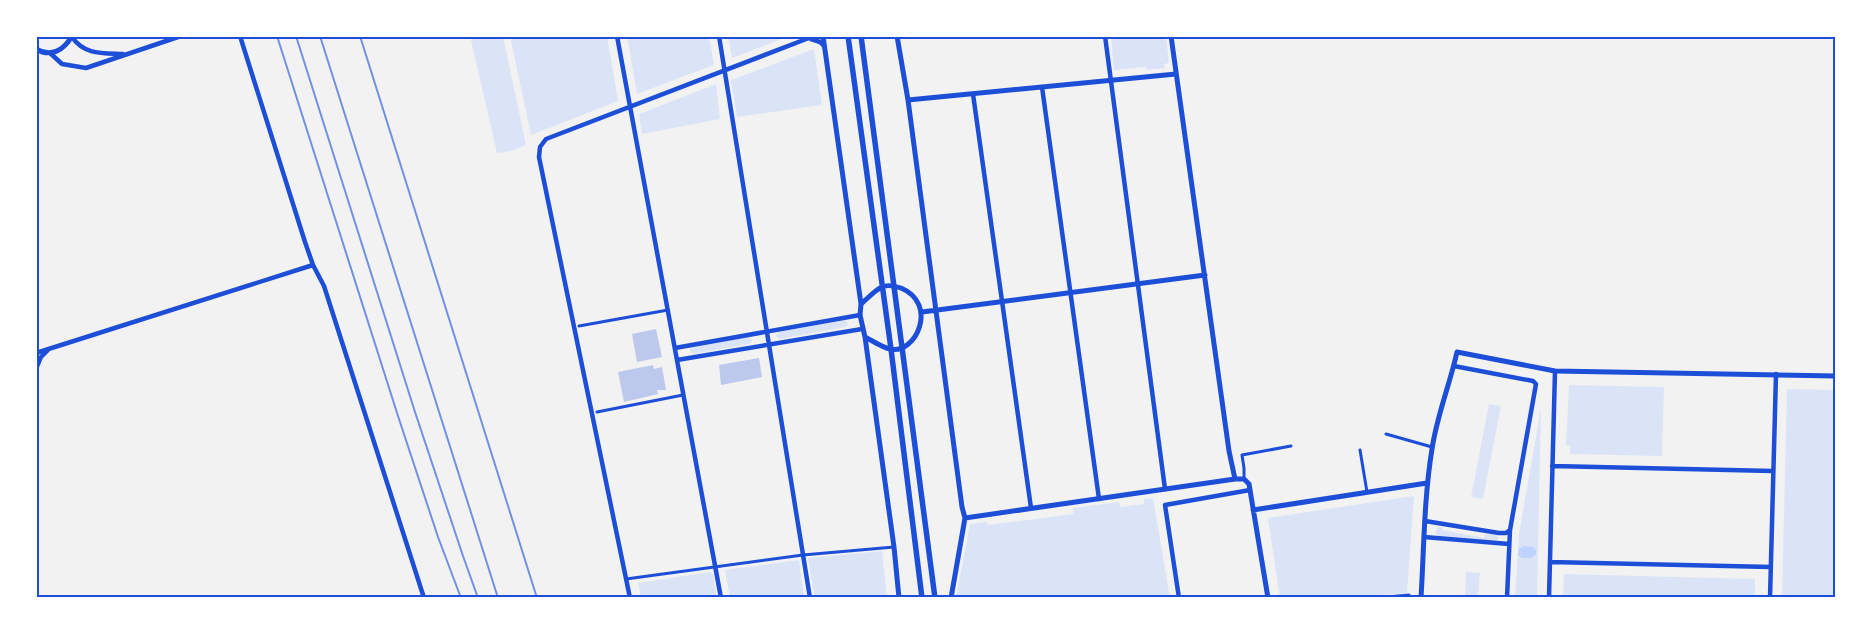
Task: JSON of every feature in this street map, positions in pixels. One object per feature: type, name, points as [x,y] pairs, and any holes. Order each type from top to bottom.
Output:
[{"type":"main road","points":[[848,36],[891,349],[922,598]]},
{"type":"main road","points":[[861,36],[935,598]]},
{"type":"street","points":[[50,53],[62,64],[86,68],[181,36]]},
{"type":"street","points":[[240,36],[313,265],[324,286],[424,598]]},
{"type":"street","points":[[617,36],[721,598]]},
{"type":"street","points":[[718,36],[810,598]]},
{"type":"street","points":[[823,36],[861,304],[860,315],[865,337],[894,547],[899,598]]},
{"type":"street","points":[[897,36],[908,100],[965,518],[950,598]]},
{"type":"street","points":[[1105,36],[1165,489]]},
{"type":"street","points":[[1171,36],[1229,451],[1235,479]]},
{"type":"street","points":[[36,49],[41,52],[50,53],[59,51],[66,46],[72,37],[76,43],[86,50],[100,53],[127,54]]},
{"type":"street","points":[[630,598],[539,157],[540,147],[546,138],[813,38],[824,46]]},
{"type":"street","points":[[908,100],[1176,74]]},
{"type":"street","points":[[1042,87],[1099,498]]},
{"type":"street","points":[[973,94],[1031,508]]},
{"type":"street","points":[[36,353],[313,265]]},
{"type":"street","points":[[922,312],[1205,275]]},
{"type":"street","points":[[861,304],[882,287],[894,285],[906,290],[918,301],[922,312],[921,324],[913,340],[902,348],[891,349],[865,337]]},
{"type":"street","points":[[579,326],[668,310]]},
{"type":"street","points":[[674,348],[860,315]]},
{"type":"street","points":[[677,360],[862,328]]},
{"type":"street","points":[[36,369],[41,357],[49,349]]},
{"type":"street","points":[[1420,598],[1427,483],[1432,447],[1457,352],[1555,370],[1836,376]]},
{"type":"street","points":[[1454,366],[1533,381],[1536,384],[1510,530],[1507,598]]},
{"type":"street","points":[[1549,598],[1555,370]]},
{"type":"street","points":[[1770,598],[1776,374]]},
{"type":"street","points":[[597,412],[683,396]]},
{"type":"street","points":[[1386,434],[1432,447]]},
{"type":"street","points":[[1244,479],[1242,455],[1291,446]]},
{"type":"street","points":[[1360,450],[1367,492]]},
{"type":"street","points":[[1552,466],[1773,471]]},
{"type":"street","points":[[965,518],[1244,479],[1249,484],[1268,598]]},
{"type":"street","points":[[1253,510],[1427,483]]},
{"type":"street","points":[[1179,598],[1165,505],[1250,490]]},
{"type":"street","points":[[1425,521],[1504,534],[1510,530]]},
{"type":"street","points":[[1498,544],[1503,539],[1499,533]]},
{"type":"street","points":[[1424,538],[1509,544]]},
{"type":"street","points":[[626,579],[664,573],[670,575],[715,566],[803,555],[894,547]]},
{"type":"street","points":[[1550,562],[1771,567]]},
{"type":"street","points":[[1376,598],[1409,595]]},
{"type":"shaded area","points":[[470,36],[503,36],[526,145],[511,151],[497,153]]},
{"type":"shaded area","points":[[510,36],[607,36],[618,101],[531,135]]},
{"type":"shaded area","points":[[627,36],[709,36],[714,65],[637,94]]},
{"type":"shaded area","points":[[728,36],[789,36],[732,58]]},
{"type":"shaded area","points":[[1111,36],[1166,36],[1169,63],[1164,64],[1165,68],[1147,70],[1146,67],[1114,70]]},
{"type":"shaded area","points":[[814,49],[822,105],[737,117],[731,80]]},
{"type":"shaded area","points":[[716,84],[720,119],[642,134],[639,114]]},
{"type":"shaded area","points":[[845,320],[848,323],[846,327],[780,339],[776,336],[779,332]]},
{"type":"shaded area","points":[[749,337],[752,340],[750,344],[693,354],[690,351],[691,347]]},
{"type":"shaded area","points":[[1569,385],[1664,387],[1662,456],[1570,454],[1570,446],[1566,445]]},
{"type":"shaded area","points":[[1787,389],[1836,390],[1836,598],[1782,598]]},
{"type":"shaded area","points":[[1489,404],[1501,406],[1483,499],[1471,497]]},
{"type":"shaded area","points":[[1541,408],[1537,598],[1515,598],[1519,534]]},
{"type":"shaded area","points":[[1414,496],[1407,593],[1345,598],[1280,598],[1268,518]]},
{"type":"shaded area","points":[[1153,498],[1170,598],[956,598],[970,524],[987,522],[988,525],[1073,514],[1073,508],[1119,502],[1120,507],[1144,504],[1144,499]]},
{"type":"shaded area","points":[[1438,527],[1442,527],[1442,530],[1484,538],[1485,534],[1497,535],[1498,539],[1496,541],[1438,537],[1435,532]]},
{"type":"shaded area","points":[[882,551],[887,598],[815,598],[808,558]]},
{"type":"shaded area","points":[[799,560],[804,598],[730,598],[725,570]]},
{"type":"shaded area","points":[[710,572],[713,574],[717,598],[641,598],[638,583]]},
{"type":"shaded area","points":[[1466,572],[1480,573],[1478,598],[1465,598]]},
{"type":"shaded area","points":[[1564,574],[1755,579],[1755,598],[1563,598]]},
{"type":"water","points":[[1523,546],[1533,547],[1536,550],[1536,554],[1531,558],[1522,558],[1518,555],[1519,549]]},
{"type":"building","points":[[656,329],[662,357],[637,362],[632,334]]},
{"type":"building","points":[[759,358],[762,377],[721,385],[719,365]]},
{"type":"building","points":[[653,365],[654,369],[662,367],[666,390],[657,390],[658,394],[624,402],[618,372]]},
{"type":"railway","points":[[277,36],[398,416],[438,537],[461,598]]},
{"type":"railway","points":[[296,36],[415,412],[478,598]]},
{"type":"railway","points":[[320,36],[498,598]]},
{"type":"railway","points":[[360,36],[537,598]]}]
